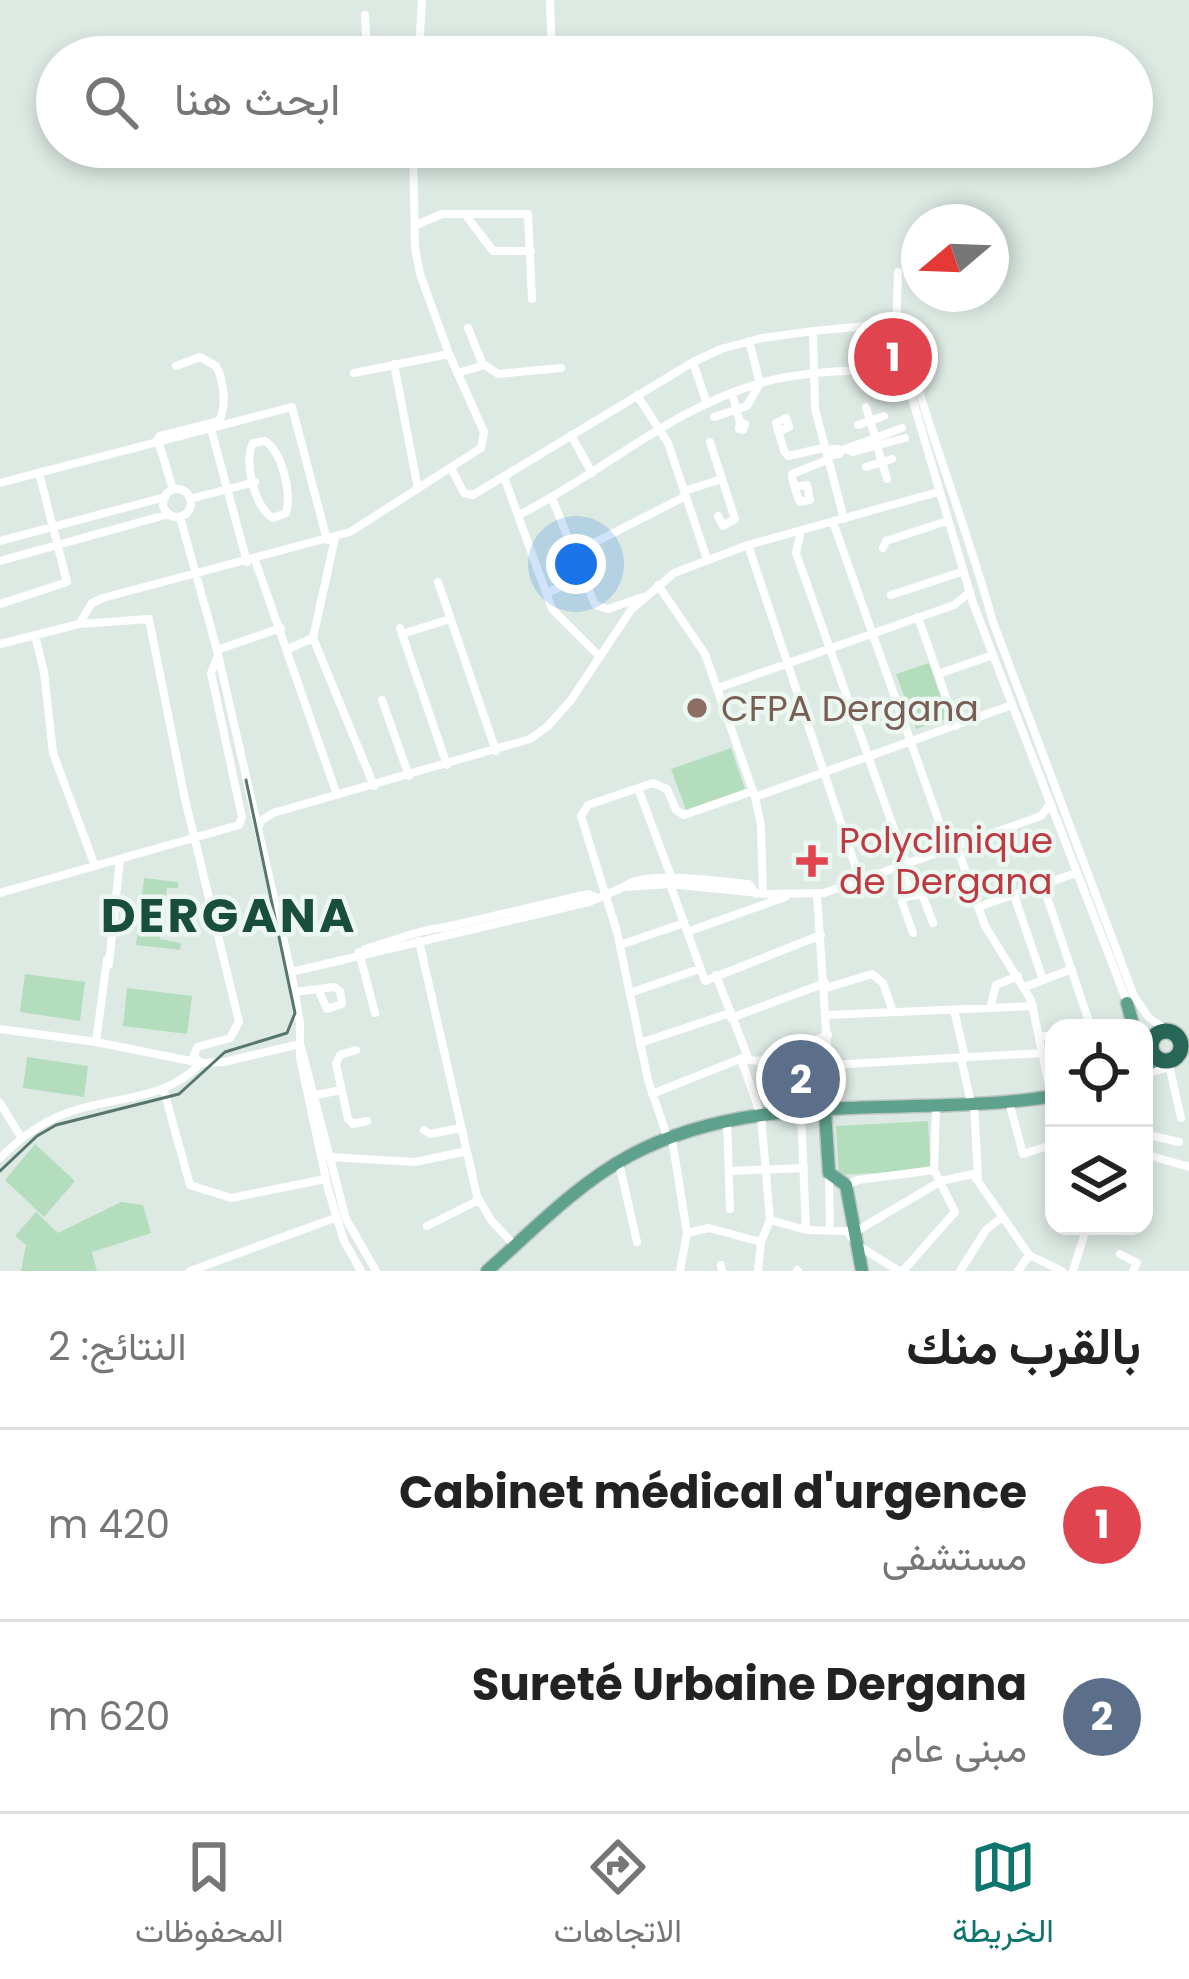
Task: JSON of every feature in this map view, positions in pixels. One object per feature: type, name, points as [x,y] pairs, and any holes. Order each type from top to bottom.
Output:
[{"type":"highway","points":[[1154,1051],[1180,1040],[1177,1032]]},
{"type":"main road","points":[[1127,1003],[1154,1051]]},
{"type":"main road","points":[[487,1271],[619,1162],[727,1122],[1045,1098]]},
{"type":"main road","points":[[828,1111],[829,1173],[846,1185],[862,1271]]},
{"type":"street","points":[[419,36],[422,0]]},
{"type":"street","points":[[550,0],[551,36]]},
{"type":"street","points":[[364,15],[366,36]]},
{"type":"street","points":[[79,624],[92,603],[103,598],[334,538],[373,520],[481,448],[484,441],[420,274],[414,168]]},
{"type":"street","points":[[415,226],[442,214],[528,214],[532,299]]},
{"type":"street","points":[[465,214],[493,251],[531,251]]},
{"type":"street","points":[[898,272],[896,329],[902,336],[938,492],[975,608],[1127,1003]]},
{"type":"street","points":[[864,327],[892,337],[908,368],[1035,739],[1134,996],[1144,1012],[1177,1032]]},
{"type":"street","points":[[469,328],[483,365],[498,374],[561,368]]},
{"type":"street","points":[[451,468],[468,495],[693,362],[749,341],[813,331],[896,329]]},
{"type":"street","points":[[813,331],[813,374],[844,519]]},
{"type":"street","points":[[714,417],[749,404],[760,383],[749,341]]},
{"type":"street","points":[[354,374],[449,354]]},
{"type":"street","points":[[176,367],[200,357],[216,366],[223,416],[160,436],[169,494],[164,506],[175,516],[218,653],[291,970],[300,1044],[328,1163],[351,1233],[376,1271]]},
{"type":"street","points":[[693,362],[707,404]]},
{"type":"street","points":[[394,364],[418,489]]},
{"type":"street","points":[[458,373],[483,365]]},
{"type":"street","points":[[519,515],[732,393],[813,374],[908,368]]},
{"type":"street","points":[[732,393],[740,422]]},
{"type":"street","points":[[637,395],[662,429],[707,560]]},
{"type":"street","points":[[0,483],[292,406],[334,538],[331,573]]},
{"type":"street","points":[[866,407],[886,460],[887,479]]},
{"type":"street","points":[[858,425],[884,416]]},
{"type":"street","points":[[212,429],[251,561],[288,649],[337,796]]},
{"type":"street","points":[[778,432],[788,456],[852,452],[903,434]]},
{"type":"street","points":[[571,435],[592,473]]},
{"type":"street","points":[[265,441],[275,449],[290,500],[286,512],[273,518],[263,512],[254,482],[248,451],[253,443],[265,441]]},
{"type":"street","points":[[710,442],[735,519],[724,526],[718,516]]},
{"type":"street","points":[[795,487],[793,472],[832,453]]},
{"type":"street","points":[[866,467],[886,460]]},
{"type":"street","points":[[0,604],[65,585],[68,577],[39,473]]},
{"type":"street","points":[[504,477],[546,593],[562,622],[600,657]]},
{"type":"street","points":[[574,553],[722,479]]},
{"type":"street","points":[[190,500],[254,482]]},
{"type":"street","points":[[0,541],[169,494],[185,492],[190,500],[188,512],[0,561]]},
{"type":"street","points":[[258,828],[273,813],[524,742],[548,726],[643,596],[658,584],[748,545],[938,492]]},
{"type":"street","points":[[552,498],[593,602],[601,609],[643,596]]},
{"type":"street","points":[[883,548],[886,541],[947,520]]},
{"type":"street","points":[[833,522],[953,849],[991,938],[1033,1006],[1045,1065]]},
{"type":"street","points":[[801,531],[796,553],[911,895]]},
{"type":"street","points":[[334,538],[313,638],[374,786]]},
{"type":"street","points":[[748,545],[861,883]]},
{"type":"street","points":[[891,595],[964,571]]},
{"type":"street","points":[[546,593],[584,578]]},
{"type":"street","points":[[438,582],[496,751]]},
{"type":"street","points":[[658,584],[700,646],[754,794],[761,826],[760,894]]},
{"type":"street","points":[[718,688],[957,604],[984,589]]},
{"type":"street","points":[[975,608],[989,602]]},
{"type":"street","points":[[918,617],[956,726]]},
{"type":"street","points":[[447,765],[401,631],[450,619]]},
{"type":"street","points":[[0,644],[79,624],[149,620],[194,838],[239,1022],[230,1038],[197,1046],[194,1056],[201,1063]]},
{"type":"street","points":[[0,893],[234,828],[242,820],[211,673],[218,653],[280,628]]},
{"type":"street","points":[[35,635],[53,753],[95,866]]},
{"type":"street","points":[[288,649],[313,638]]},
{"type":"street","points":[[938,674],[993,655]]},
{"type":"street","points":[[382,700],[409,776]]},
{"type":"street","points":[[680,1271],[688,1233],[670,1140],[652,1094],[620,945],[600,896],[581,816],[589,805],[653,783],[663,785],[678,812],[684,814],[1012,705]]},
{"type":"street","points":[[227,748],[239,745]]},
{"type":"street","points":[[638,788],[705,981],[821,935]]},
{"type":"street","points":[[291,970],[417,937],[587,902],[624,887],[671,881],[760,894],[817,894],[861,883],[1042,816],[1049,805]]},
{"type":"street","points":[[253,807],[273,813]]},
{"type":"street","points":[[1042,816],[1056,821]]},
{"type":"street","points":[[96,1042],[120,859]]},
{"type":"street","points":[[978,907],[1076,873]]},
{"type":"street","points":[[1043,885],[1089,1019]]},
{"type":"street","points":[[817,894],[830,1065],[828,1111]]},
{"type":"street","points":[[620,945],[792,895]]},
{"type":"street","points":[[913,933],[902,902],[911,895],[923,895],[933,923]]},
{"type":"street","points":[[1014,895],[1043,980]]},
{"type":"street","points":[[417,937],[479,1200],[515,1246]]},
{"type":"street","points":[[359,953],[375,1013]]},
{"type":"street","points":[[630,992],[699,969]]},
{"type":"street","points":[[1025,987],[1072,969]]},
{"type":"street","points":[[716,974],[761,1116],[770,1220],[761,1241],[758,1271]]},
{"type":"street","points":[[640,1043],[872,974],[883,983],[893,1012]]},
{"type":"street","points":[[990,1008],[996,985],[1018,976]]},
{"type":"street","points":[[295,992],[319,989]]},
{"type":"street","points":[[827,1015],[1033,1006]]},
{"type":"street","points":[[954,1010],[972,1103],[978,1178],[1029,1255],[1062,1271]]},
{"type":"street","points":[[0,1029],[201,1063],[300,1044]]},
{"type":"street","points":[[652,1094],[743,1058],[759,1061],[828,1034]]},
{"type":"street","points":[[1040,1037],[1045,1036]]},
{"type":"street","points":[[300,1044],[316,1095],[328,1163],[325,1179],[336,1218],[361,1271]]},
{"type":"street","points":[[356,1050],[337,1059],[341,1090],[349,1121],[367,1121]]},
{"type":"street","points":[[1154,1051],[1181,1118]]},
{"type":"street","points":[[830,1065],[1042,1053]]},
{"type":"street","points":[[0,1158],[21,1137],[58,1116],[164,1091],[184,1081],[201,1063]]},
{"type":"street","points":[[316,1095],[341,1090]]},
{"type":"street","points":[[164,1091],[190,1185],[231,1198],[325,1179]]},
{"type":"street","points":[[1009,1102],[1023,1154],[1045,1147]]},
{"type":"street","points":[[0,1103],[21,1137]]},
{"type":"street","points":[[770,1220],[806,1230],[847,1232],[901,1271],[955,1212],[934,1170],[936,1105]]},
{"type":"street","points":[[801,1113],[806,1230]]},
{"type":"street","points":[[727,1122],[730,1209]]},
{"type":"street","points":[[424,1130],[430,1134],[461,1128]]},
{"type":"street","points":[[1153,1136],[1179,1142]]},
{"type":"street","points":[[328,1163],[415,1162],[467,1151]]},
{"type":"street","points":[[1153,1157],[1189,1167]]},
{"type":"street","points":[[619,1162],[637,1242]]},
{"type":"street","points":[[730,1171],[804,1168]]},
{"type":"street","points":[[846,1185],[934,1170]]},
{"type":"street","points":[[829,1173],[830,1231]]},
{"type":"street","points":[[856,1238],[941,1181],[962,1175],[978,1178]]},
{"type":"street","points":[[427,1226],[479,1200]]},
{"type":"street","points":[[190,1271],[336,1218]]},
{"type":"street","points":[[960,1271],[986,1230],[1001,1218]]},
{"type":"street","points":[[688,1233],[709,1228],[761,1241]]},
{"type":"street","points":[[1073,1271],[1087,1235]]},
{"type":"street","points":[[1120,1254],[1137,1263],[1133,1271]]},
{"type":"street","points":[[1018,1271],[1029,1255]]},
{"type":"green space","points":[[929,663],[948,718],[916,729],[896,674]]},
{"type":"green space","points":[[731,748],[745,789],[686,810],[671,769]]},
{"type":"green space","points":[[144,878],[178,882],[178,888],[167,888],[160,939],[181,943],[180,950],[136,945]]},
{"type":"green space","points":[[25,974],[85,982],[80,1021],[20,1012]]},
{"type":"green space","points":[[127,988],[192,996],[187,1034],[123,1026]]},
{"type":"green space","points":[[27,1057],[88,1066],[84,1097],[23,1088]]},
{"type":"green space","points":[[928,1121],[931,1170],[839,1175],[836,1126]]},
{"type":"green space","points":[[35,1144],[75,1181],[44,1217],[5,1180]]},
{"type":"green space","points":[[121,1202],[143,1205],[151,1233],[92,1252],[97,1271],[21,1271],[26,1245],[15,1236],[36,1212],[58,1233]]},
{"type":"tram line","points":[[0,1171],[56,1125],[179,1094],[225,1052],[287,1033],[295,1013],[246,780]]},
{"type":"place","name":"Cabinet médical d'urgence","points":[[893,357]]},
{"type":"place","name":"CFPA Dergana","points":[[697,708]]},
{"type":"place","name":"Polyclinique de Dergana","points":[[812,861]]},
{"type":"place","name":"Sureté Urbaine Dergana","points":[[801,1079]]},
{"type":"district","name":"DERGANA","points":[[229,915]]}]
